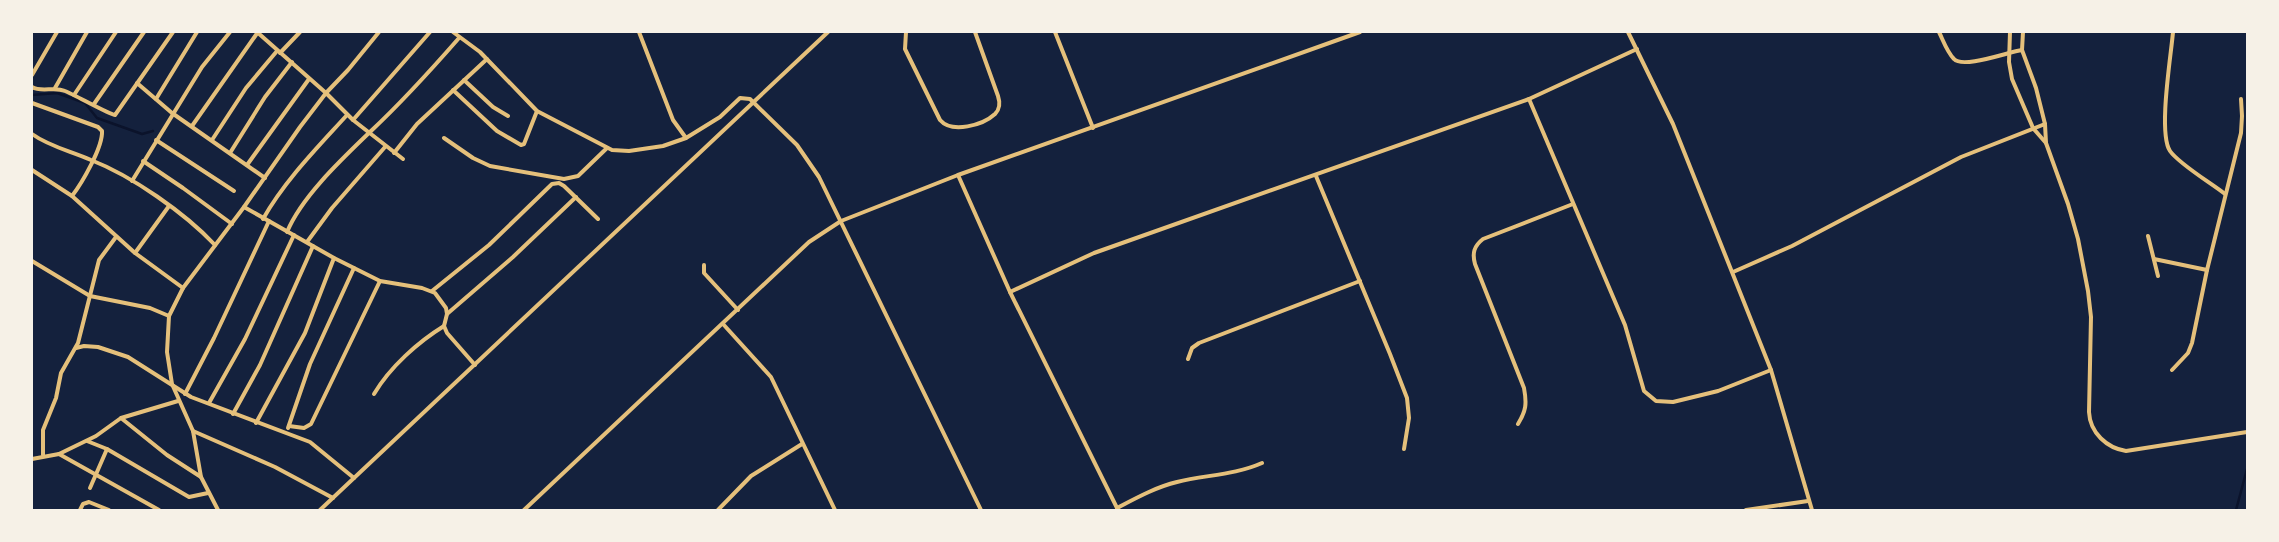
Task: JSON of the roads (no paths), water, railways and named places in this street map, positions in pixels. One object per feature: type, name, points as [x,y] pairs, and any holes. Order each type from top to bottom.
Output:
[{"type":"street","points":[[32,75],[57,32]]},
{"type":"street","points":[[55,88],[87,32]]},
{"type":"street","points":[[74,95],[116,32]]},
{"type":"street","points":[[94,104],[144,32]]},
{"type":"street","points":[[32,87],[37,89],[55,88],[94,104],[108,114],[116,115],[136,83],[173,32]]},
{"type":"street","points":[[189,32],[194,36]]},
{"type":"street","points":[[156,98],[197,32]]},
{"type":"street","points":[[132,181],[172,113],[202,67],[230,32]]},
{"type":"street","points":[[212,140],[246,88],[278,52],[300,32]]},
{"type":"street","points":[[218,510],[200,477],[193,431],[178,401],[172,384],[167,352],[168,316],[183,288],[232,224],[326,93],[379,32]]},
{"type":"street","points":[[353,120],[430,32]]},
{"type":"street","points":[[453,32],[487,59],[537,111],[607,148],[619,151],[644,149],[663,146],[686,138],[720,117],[740,98],[746,97],[780,126],[806,156],[841,221],[981,510]]},
{"type":"street","points":[[638,32],[673,120],[686,138]]},
{"type":"street","points":[[320,510],[828,32]]},
{"type":"street","points":[[906,32],[905,50],[940,120],[945,126],[956,128],[984,120],[995,114],[999,107],[998,96],[975,32]]},
{"type":"street","points":[[1055,32],[1093,128]]},
{"type":"street","points":[[524,510],[809,242],[841,221],[958,175],[1360,32]]},
{"type":"street","points":[[1628,32],[1673,124],[1771,370],[1808,501],[1812,510]]},
{"type":"street","points":[[1939,32],[1954,59],[1959,63],[1970,63],[2009,52],[2022,50]]},
{"type":"street","points":[[2010,32],[2009,52],[2012,79],[2033,128],[2046,143]]},
{"type":"street","points":[[2023,32],[2022,50],[2036,88],[2045,124],[2046,143],[2068,204],[2088,291],[2091,317],[2089,418],[2098,436],[2114,449],[2135,451],[2247,432]]},
{"type":"street","points":[[2173,32],[2164,125],[2165,141],[2176,156],[2225,194]]},
{"type":"street","points":[[192,126],[260,33],[278,52],[292,62],[326,93],[347,115],[385,147],[403,159]]},
{"type":"street","points":[[287,232],[298,211],[351,148],[370,133],[427,74],[459,38]]},
{"type":"street","points":[[1010,292],[1094,253],[1316,176],[1529,99],[1637,49]]},
{"type":"street","points":[[394,153],[417,124],[487,59]]},
{"type":"street","points":[[230,153],[265,98],[292,62]]},
{"type":"street","points":[[247,165],[309,79]]},
{"type":"street","points":[[464,80],[493,107],[508,116]]},
{"type":"street","points":[[136,83],[156,98],[172,113],[265,178]]},
{"type":"street","points":[[453,90],[497,131],[521,145],[524,144],[537,111]]},
{"type":"street","points":[[1529,99],[1625,325],[1634,352],[1640,382],[1648,396],[1662,402],[1706,395],[1771,370]]},
{"type":"street","points":[[2172,370],[2189,351],[2225,194],[2241,134],[2242,116],[2240,99]]},
{"type":"street","points":[[32,103],[100,128],[102,136],[84,180],[72,196]]},
{"type":"street","points":[[263,219],[277,197],[307,159],[347,115]]},
{"type":"street","points":[[1733,272],[1792,246],[1961,157],[2045,124]]},
{"type":"street","points":[[32,134],[44,143],[92,160],[132,181],[198,228],[215,245]]},
{"type":"street","points":[[444,138],[473,158],[490,166],[564,179],[578,176],[607,148]]},
{"type":"street","points":[[156,140],[234,192]]},
{"type":"street","points":[[307,242],[332,208],[385,147]]},
{"type":"street","points":[[143,161],[232,224]]},
{"type":"street","points":[[32,170],[72,196],[135,253],[183,288]]},
{"type":"street","points":[[958,175],[1010,292],[1117,509],[1175,482],[1233,472],[1262,463]]},
{"type":"street","points":[[1316,176],[1393,361],[1408,402],[1408,429],[1404,449]]},
{"type":"street","points":[[432,291],[489,245],[552,184],[561,185],[598,218]]},
{"type":"street","points":[[374,394],[387,377],[417,346],[444,326],[447,314],[513,257],[576,197]]},
{"type":"street","points":[[1518,424],[1526,411],[1527,404],[1524,388],[1475,264],[1473,252],[1478,243],[1483,239],[1573,204]]},
{"type":"street","points":[[135,253],[169,206]]},
{"type":"street","points":[[244,207],[334,258],[380,281],[432,291],[441,300],[447,314]]},
{"type":"street","points":[[185,394],[214,338],[269,221]]},
{"type":"street","points":[[209,403],[246,339],[294,235]]},
{"type":"street","points":[[2148,236],[2158,276]]},
{"type":"street","points":[[43,455],[43,430],[56,398],[61,373],[76,348],[99,260],[116,237]]},
{"type":"street","points":[[234,414],[260,365],[314,246]]},
{"type":"street","points":[[256,423],[305,333],[334,258]]},
{"type":"street","points":[[2154,259],[2207,270]]},
{"type":"street","points":[[32,261],[90,296],[150,308],[168,316]]},
{"type":"street","points":[[704,265],[704,273],[738,310]]},
{"type":"street","points":[[286,432],[310,364],[354,268]]},
{"type":"street","points":[[289,426],[304,428],[311,424],[380,281]]},
{"type":"street","points":[[1188,359],[1192,348],[1199,343],[1360,281]]},
{"type":"street","points":[[723,324],[771,377],[835,510]]},
{"type":"street","points":[[444,326],[452,339],[475,365]]},
{"type":"street","points":[[76,348],[92,346],[117,353],[139,363],[185,394],[256,423],[286,432],[310,442],[354,478]]},
{"type":"street","points":[[32,458],[43,455],[59,454],[87,441],[121,418],[178,401]]},
{"type":"street","points":[[121,418],[167,455],[200,477]]},
{"type":"street","points":[[193,431],[275,467],[333,498]]},
{"type":"street","points":[[87,441],[107,449],[185,495],[196,497],[208,493]]},
{"type":"street","points":[[718,510],[751,476],[802,444]]},
{"type":"street","points":[[90,488],[107,449]]},
{"type":"street","points":[[59,454],[159,510]]},
{"type":"street","points":[[1746,510],[1808,501]]},
{"type":"street","points":[[80,510],[83,504],[89,502],[109,510]]},
{"type":"waterway","points":[[32,95],[57,93],[85,103],[97,118],[142,134],[153,131]]},
{"type":"waterway","points":[[2236,510],[2247,469]]}]
